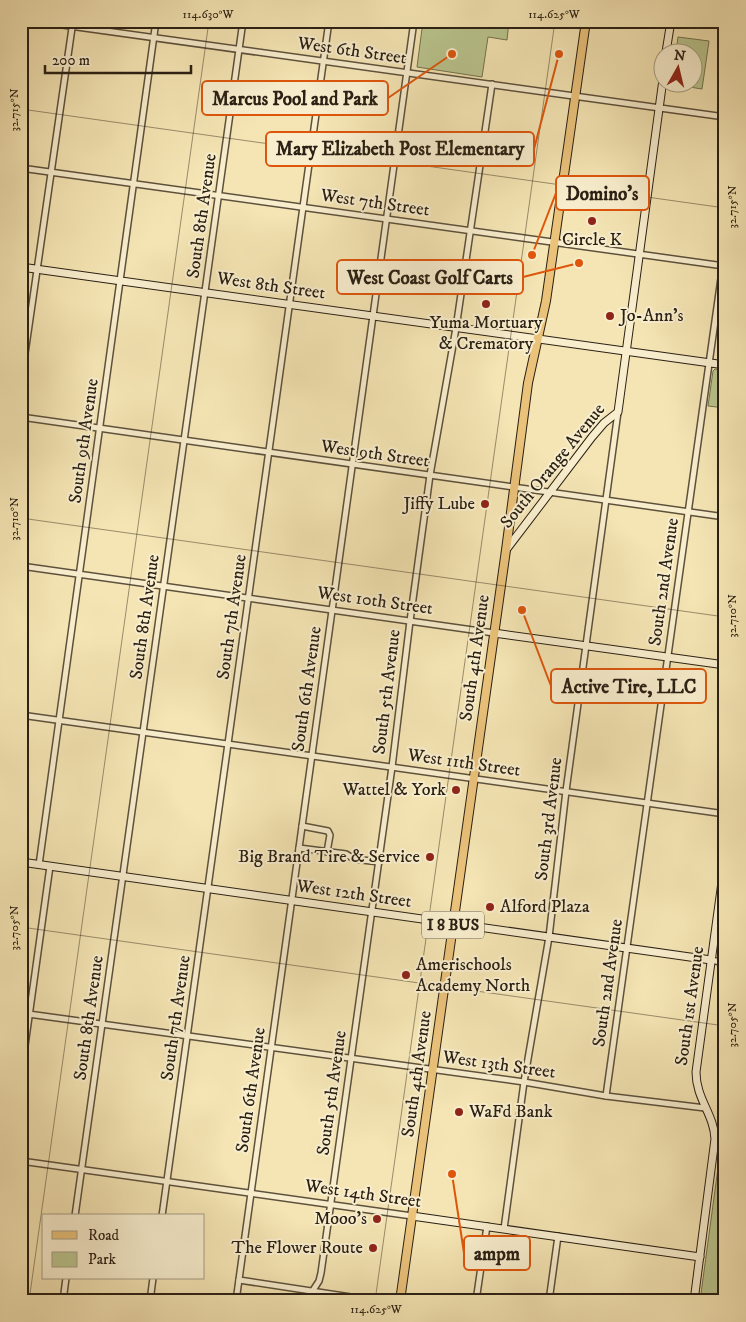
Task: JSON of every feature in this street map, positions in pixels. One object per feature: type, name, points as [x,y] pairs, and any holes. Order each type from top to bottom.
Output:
[{"type":"main road","name":"South 4th Avenue","points":[[400,1301],[528,382],[544,312],[586,21]]},
{"type":"street","name":"West 6th Street","points":[[34,21],[73,24],[154,38],[725,117]]},
{"type":"street","name":"South 9th Avenue","points":[[39,865],[156,21]]},
{"type":"street","name":"South 8th Avenue","points":[[75,1214],[243,21]]},
{"type":"street","name":"South 7th Avenue","points":[[162,1214],[329,21]]},
{"type":"street","name":"South 6th Avenue","points":[[236,1301],[414,21]]},
{"type":"street","points":[[668,42],[671,21]]},
{"type":"street","points":[[21,382],[73,24]]},
{"type":"street","name":"South 5th Avenue","points":[[306,1301],[319,1281],[321,1273],[392,767],[430,475],[456,328],[492,84]]},
{"type":"street","name":"South Orange Avenue","points":[[506,550],[598,430],[618,412],[661,92]]},
{"type":"street","name":"West 7th Street","points":[[21,168],[724,266]]},
{"type":"street","name":"South 2nd Avenue","points":[[606,1096],[725,250]]},
{"type":"street","name":"West 8th Street","points":[[21,267],[725,365]]},
{"type":"street","name":"South 3rd Avenue","points":[[504,1229],[524,1082],[548,937],[618,412]]},
{"type":"street","name":"West 9th Street","points":[[21,417],[725,517]]},
{"type":"street","name":"West 10th Street","points":[[21,566],[494,634],[725,664]]},
{"type":"street","name":"West 11th Street","points":[[21,715],[725,814]]},
{"type":"street","points":[[302,826],[328,831],[330,835],[327,852]]},
{"type":"street","points":[[299,848],[346,854],[354,859],[379,862]]},
{"type":"street","name":"South 1st Avenue","points":[[694,1301],[715,1139],[712,1122],[698,1091],[696,1072],[725,860]]},
{"type":"street","name":"West 12th Street","points":[[21,862],[711,960]]},
{"type":"street","points":[[21,1074],[50,866]]},
{"type":"street","points":[[711,960],[725,963]]},
{"type":"street","name":"West 13th Street","points":[[21,1014],[524,1082],[606,1096],[705,1108]]},
{"type":"street","name":"West 14th Street","points":[[21,1161],[700,1257]]},
{"type":"street","points":[[476,1301],[487,1226]]},
{"type":"street","points":[[549,1301],[558,1236]]},
{"type":"street","points":[[63,1301],[66,1280]]},
{"type":"street","points":[[150,1301],[153,1280]]},
{"type":"street","points":[[239,1280],[377,1301]]},
{"type":"green space","points":[[423,21],[509,21],[507,40],[488,37],[482,77],[417,67]]},
{"type":"green space","points":[[678,37],[709,41],[704,75],[704,42],[677,42]]},
{"type":"green space","points":[[715,369],[725,371],[725,408],[708,406],[713,371]]},
{"type":"green space","points":[[725,1116],[725,1301],[700,1301]]},
{"type":"place","name":"Marcus Pool and Park","points":[[452,54]]},
{"type":"place","name":"Mary Elizabeth Post Elementary","points":[[559,54]]},
{"type":"place","name":"Circle K","points":[[592,221]]},
{"type":"place","name":"Domino's","points":[[532,255]]},
{"type":"place","name":"West Coast Golf Carts","points":[[579,263]]},
{"type":"place","name":"Yuma Mortuary & Crematory","points":[[486,304]]},
{"type":"place","name":"Jo-Ann's","points":[[610,316]]},
{"type":"place","name":"Jiffy Lube","points":[[485,504]]},
{"type":"place","name":"Active Tire, LLC","points":[[522,610]]},
{"type":"place","name":"Wattel & York","points":[[456,790]]},
{"type":"place","name":"Big Brand Tire & Service","points":[[430,857]]},
{"type":"place","name":"Alford Plaza","points":[[490,907]]},
{"type":"place","name":"Amerischools Academy North","points":[[406,975]]},
{"type":"place","name":"WaFd Bank","points":[[459,1112]]},
{"type":"place","name":"ampm","points":[[452,1174]]},
{"type":"place","name":"Mooo's","points":[[377,1219]]},
{"type":"place","name":"The Flower Route","points":[[373,1248]]}]
